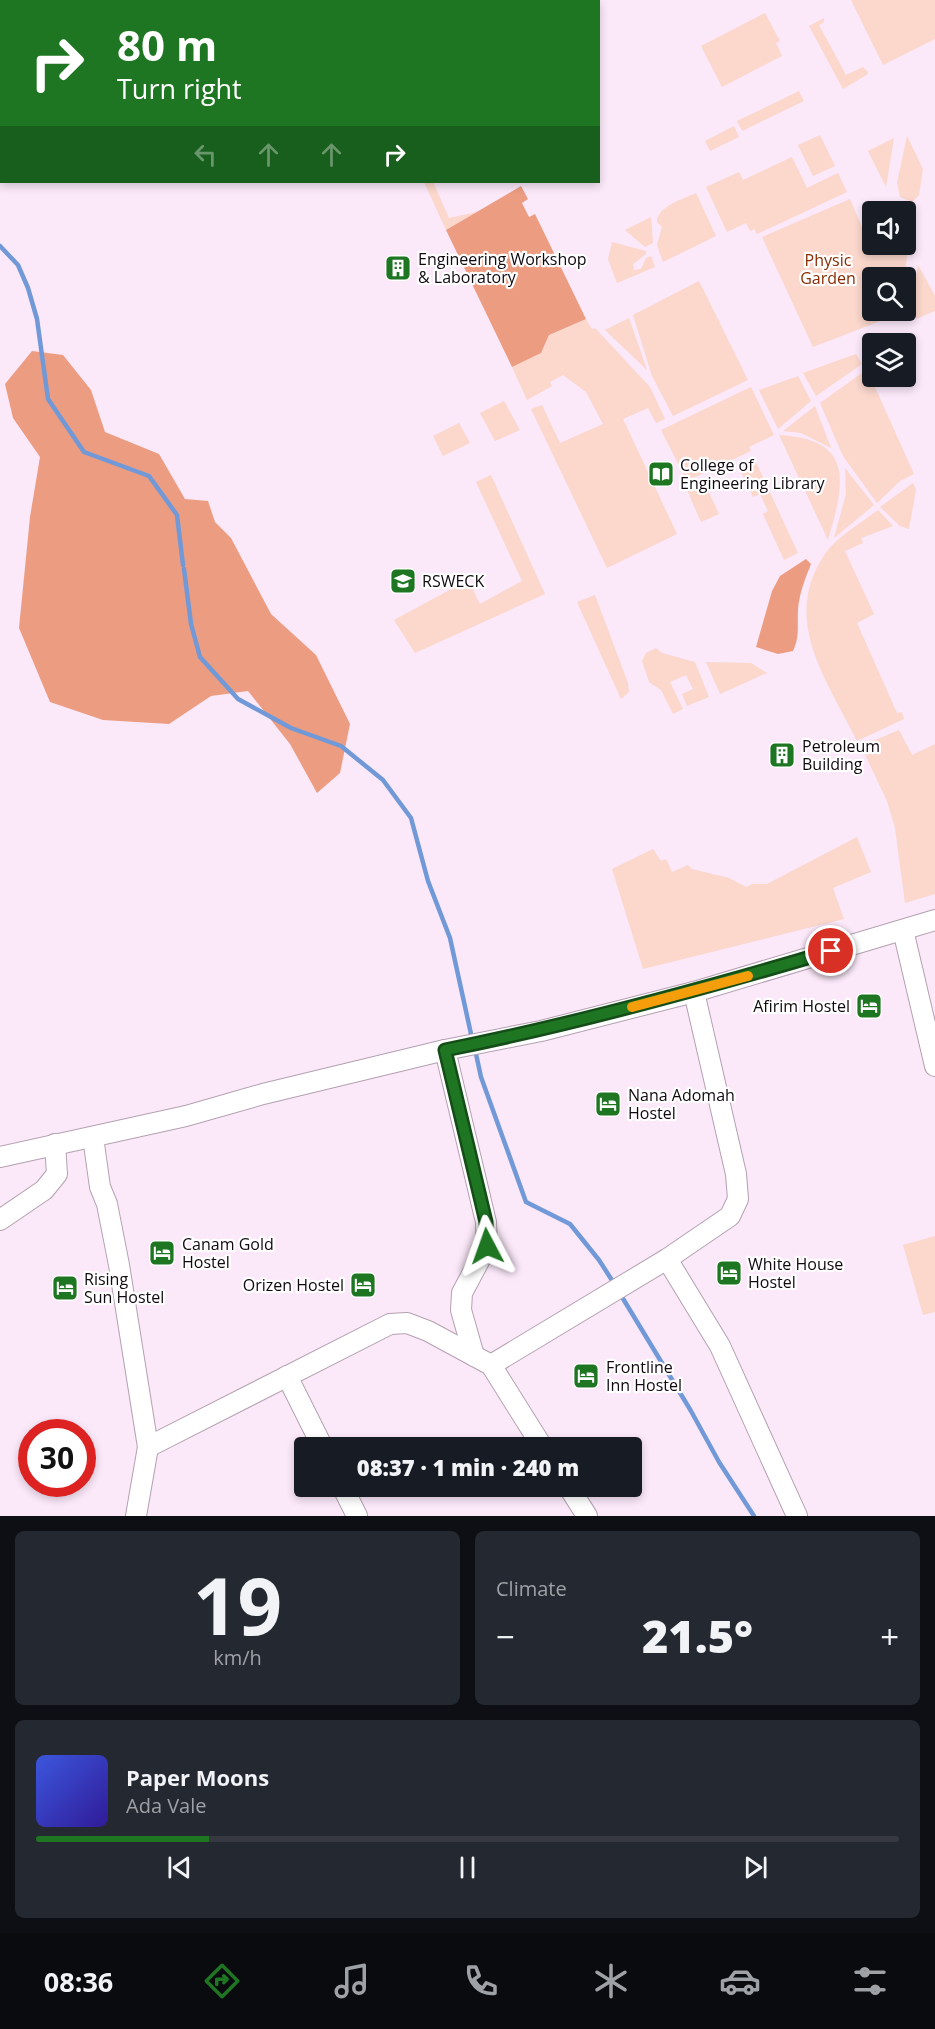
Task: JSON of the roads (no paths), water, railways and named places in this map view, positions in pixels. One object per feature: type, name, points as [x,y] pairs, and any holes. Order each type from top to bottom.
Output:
[{"type":"street","points":[[0,1157],[186,1116],[263,1094],[445,1050],[541,1031],[694,992],[935,920]]},
{"type":"street","points":[[903,930],[935,1066]]},
{"type":"street","points":[[483,1361],[667,1260],[730,1216],[738,1199],[736,1174],[694,992]]},
{"type":"street","points":[[445,1050],[486,1222],[487,1246],[462,1293],[461,1310],[483,1361],[535,1437]]},
{"type":"street","points":[[93,1137],[100,1187],[107,1204],[119,1265],[148,1447],[136,1516]]},
{"type":"street","points":[[0,1220],[44,1190],[57,1174],[55,1144]]},
{"type":"street","points":[[667,1260],[720,1346],[797,1516]]},
{"type":"street","points":[[148,1447],[390,1323],[407,1323],[428,1331],[483,1361]]},
{"type":"street","points":[[287,1376],[318,1437]]},
{"type":"street","points":[[348,1497],[357,1516]]},
{"type":"street","points":[[575,1497],[586,1516]]},
{"type":"waterway","points":[[0,246],[18,265],[28,288],[37,319],[48,399],[84,452],[149,476],[177,515],[183,565]]},
{"type":"waterway","points":[[184,569],[191,624],[200,657],[238,699],[291,728],[341,746],[383,780],[411,818],[428,881],[450,938],[471,1034]]},
{"type":"waterway","points":[[476,1054],[481,1077],[526,1202],[570,1224],[599,1260],[615,1285]]},
{"type":"waterway","points":[[619,1292],[719,1462],[754,1516]]},
{"type":"place","name":"Engineering Workshop & Laboratory","points":[[398,268]]},
{"type":"place","name":"College of Engineering Library","points":[[661,474]]},
{"type":"place","name":"RSWECK","points":[[403,581]]},
{"type":"place","name":"Petroleum Building","points":[[782,755]]},
{"type":"place","name":"Afirim Hostel","points":[[869,1006]]},
{"type":"place","name":"Nana Adomah Hostel","points":[[608,1104]]},
{"type":"place","name":"Canam Gold Hostel","points":[[162,1253]]},
{"type":"place","name":"White House Hostel","points":[[729,1273]]},
{"type":"place","name":"Orizen Hostel","points":[[363,1285]]},
{"type":"place","name":"Rising Sun Hostel","points":[[65,1288]]},
{"type":"place","name":"Frontline Inn Hostel","points":[[586,1376]]},
{"type":"park label","name":"Physic Garden","points":[[828,269]]}]
